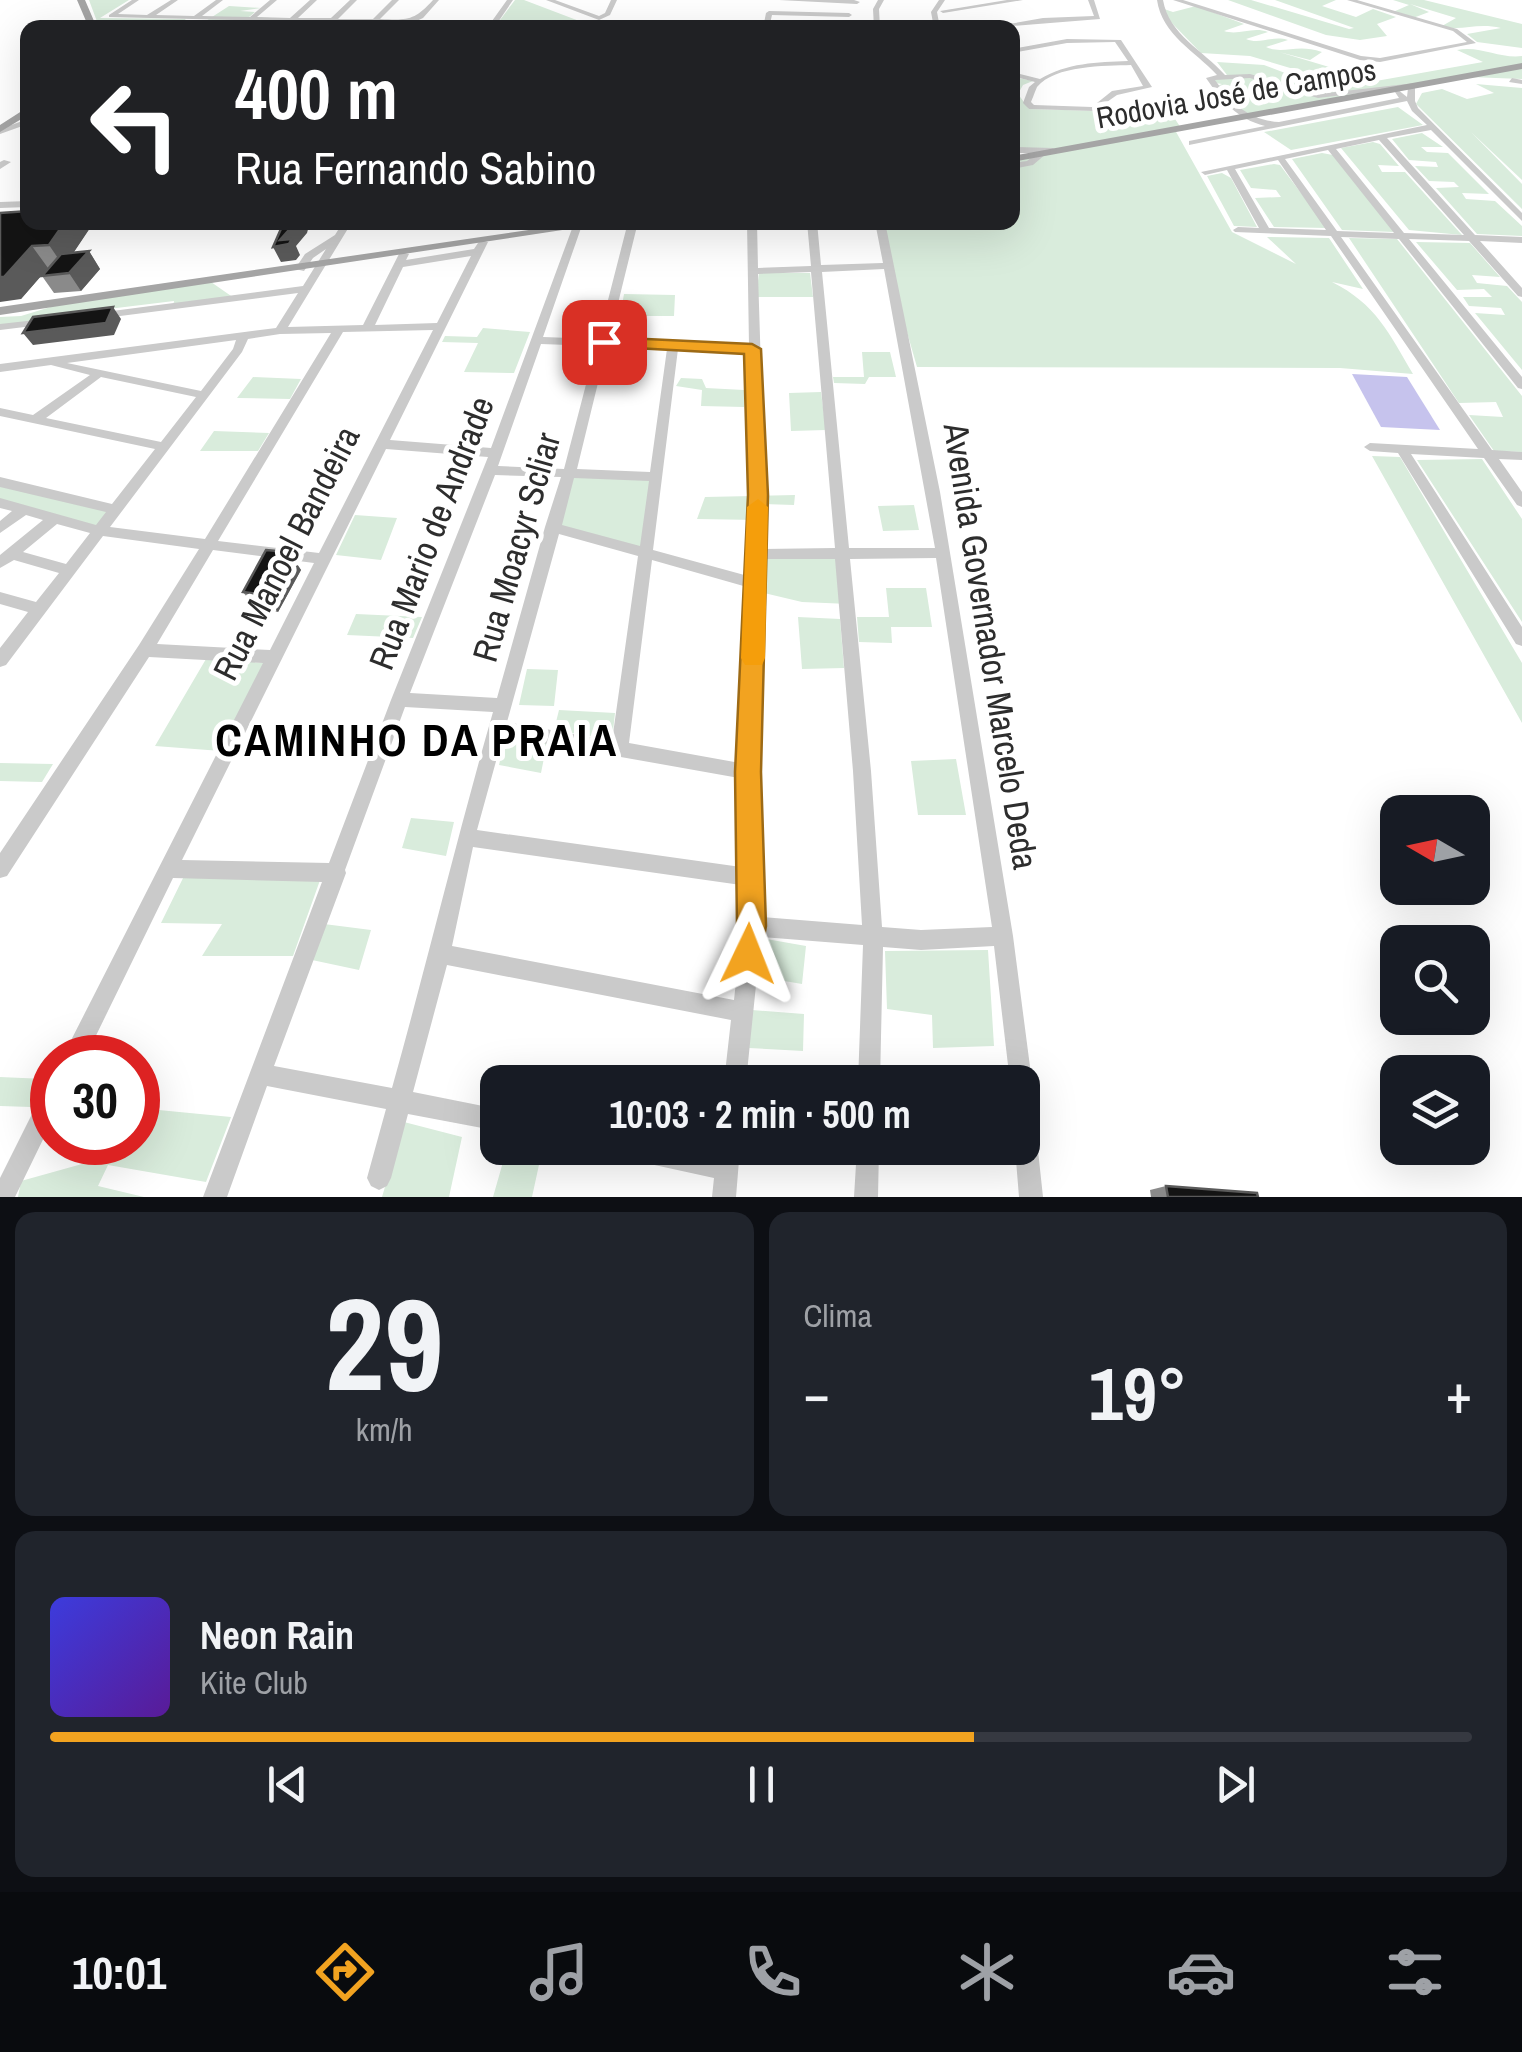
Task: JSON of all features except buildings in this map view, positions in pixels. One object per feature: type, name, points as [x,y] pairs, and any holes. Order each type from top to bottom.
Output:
[{"type":"main road","name":"Rodovia José de Campos","points":[[1020,157],[1219,122],[1249,125],[1412,86],[1521,67]]},
{"type":"main road","points":[[1500,70],[1500,75],[1519,81]]},
{"type":"main road","name":"Rodovia José de Campos","points":[[1470,77],[1519,81]]},
{"type":"main road","points":[[0,311],[320,266],[402,259],[566,230]]},
{"type":"street","points":[[136,0],[111,16],[332,20],[354,0]]},
{"type":"street","points":[[148,17],[175,0]]},
{"type":"street","points":[[192,20],[220,0]]},
{"type":"street","points":[[206,20],[234,0]]},
{"type":"street","points":[[251,19],[274,0]]},
{"type":"street","points":[[292,20],[314,0]]},
{"type":"street","points":[[375,20],[396,0]]},
{"type":"street","points":[[416,20],[436,0]]},
{"type":"street","points":[[554,1],[599,18],[608,14],[614,0]]},
{"type":"street","points":[[782,0],[853,1],[851,20]]},
{"type":"street","points":[[941,20],[948,0]]},
{"type":"street","points":[[937,20],[934,12],[948,0]]},
{"type":"street","points":[[943,11],[1020,0]]},
{"type":"street","points":[[1020,23],[1098,18],[1091,0]]},
{"type":"street","points":[[1152,0],[1153,14],[1210,78],[1232,110],[1249,125],[1265,128],[1410,103]]},
{"type":"street","points":[[1160,0],[1162,16],[1222,75]]},
{"type":"street","points":[[1176,0],[1360,58],[1380,60],[1473,42],[1455,30],[1350,0]]},
{"type":"street","points":[[573,10],[588,5]]},
{"type":"street","points":[[768,20],[769,14],[849,15]]},
{"type":"street","points":[[1020,50],[1067,41],[1114,40],[1133,63],[1148,88],[1115,93],[1094,109],[1030,106],[1029,94],[1040,80],[1078,66],[1133,63]]},
{"type":"street","points":[[1196,61],[1212,61]]},
{"type":"street","points":[[1020,76],[1040,80]]},
{"type":"street","points":[[1210,78],[1256,77],[1312,96],[1412,86],[1410,103]]},
{"type":"street","points":[[1394,90],[1403,94],[1431,128],[1522,218]]},
{"type":"street","points":[[1389,104],[1410,103]]},
{"type":"street","points":[[1219,122],[1233,114],[1232,110]]},
{"type":"street","points":[[1192,143],[1249,125],[1280,125]]},
{"type":"street","points":[[1204,172],[1431,128]]},
{"type":"street","points":[[1381,137],[1522,294]]},
{"type":"street","points":[[1330,147],[1522,386]]},
{"type":"street","points":[[1280,157],[1522,502]]},
{"type":"street","points":[[1230,167],[1266,231]]},
{"type":"street","points":[[280,330],[342,230]]},
{"type":"street","name":"Rua Mario de Andrade","points":[[215,1197],[398,700],[493,461],[575,230]]},
{"type":"street","name":"Rua Moacyr Scliar","points":[[379,1178],[440,954],[501,705],[568,474],[631,230]]},
{"type":"street","points":[[737,1065],[752,926],[748,772],[756,584],[752,230]]},
{"type":"street","points":[[813,230],[846,554],[873,936],[869,1065]]},
{"type":"street","name":"Avenida Governador Marcelo Deda","points":[[881,230],[942,553],[1003,936],[1018,1065]]},
{"type":"street","points":[[1238,230],[1522,240]]},
{"type":"street","points":[[300,269],[309,256],[336,238]]},
{"type":"street","name":"Rua Manoel Bandeira","points":[[85,1035],[480,247]]},
{"type":"street","points":[[368,327],[402,259]]},
{"type":"street","points":[[754,271],[888,266]]},
{"type":"street","points":[[211,282],[234,298]]},
{"type":"street","points":[[86,317],[307,289]]},
{"type":"street","points":[[0,327],[56,320]]},
{"type":"street","points":[[0,368],[280,330],[440,326]]},
{"type":"street","points":[[0,869],[145,650],[339,329]]},
{"type":"street","points":[[1,656],[165,447],[238,350],[244,336]]},
{"type":"street","points":[[535,340],[752,349]]},
{"type":"street","points":[[202,341],[238,350]]},
{"type":"street","points":[[620,748],[673,347]]},
{"type":"street","points":[[48,362],[204,395]]},
{"type":"street","points":[[35,420],[98,374]]},
{"type":"street","points":[[0,412],[165,447]]},
{"type":"street","points":[[380,444],[568,474],[656,477]]},
{"type":"street","points":[[1370,447],[1522,456]]},
{"type":"street","points":[[1402,449],[1522,640]]},
{"type":"street","points":[[0,482],[116,510]]},
{"type":"street","points":[[0,503],[100,531],[324,559]]},
{"type":"street","points":[[0,528],[24,509]]},
{"type":"street","points":[[6,559],[54,518]]},
{"type":"street","points":[[552,528],[756,584]]},
{"type":"street","points":[[756,554],[942,553]]},
{"type":"street","points":[[6,559],[68,570]]},
{"type":"street","points":[[0,598],[39,609]]},
{"type":"street","points":[[145,650],[274,656]]},
{"type":"street","points":[[398,700],[501,705]]},
{"type":"street","points":[[497,728],[748,772]]},
{"type":"street","points":[[466,838],[748,877]]},
{"type":"street","points":[[168,869],[337,873]]},
{"type":"street","points":[[752,926],[920,940],[1003,936]]},
{"type":"street","points":[[440,954],[742,1012]]},
{"type":"street","points":[[261,1074],[480,1116]]},
{"type":"street","points":[[3,1197],[30,1142]]},
{"type":"street","points":[[724,1197],[727,1165]]},
{"type":"street","points":[[866,1197],[867,1165]]},
{"type":"street","points":[[1028,1165],[1031,1197]]},
{"type":"green space","points":[[89,0],[129,0],[100,18],[186,19],[185,20],[96,20]]},
{"type":"green space","points":[[515,0],[524,0],[577,20],[500,20]]},
{"type":"green space","points":[[1228,0],[1251,0],[1349,29],[1354,28],[1275,0],[1336,0],[1322,6],[1356,17],[1373,9],[1396,17],[1377,24],[1387,36],[1360,40],[1326,35]]},
{"type":"green space","points":[[1393,0],[1424,0],[1522,24],[1522,48],[1477,42],[1467,34],[1501,28],[1442,26],[1456,18],[1410,4],[1429,12],[1413,18],[1393,12],[1409,5]]},
{"type":"green space","points":[[229,6],[261,8],[240,11],[255,12],[249,17],[318,20],[207,20]]},
{"type":"green space","points":[[1196,6],[1244,24],[1224,31],[1268,32],[1246,39],[1288,40],[1266,47],[1322,52],[1310,60],[1279,52],[1376,81],[1483,62],[1457,50],[1465,49],[1522,56],[1522,79],[1470,77],[1242,115],[1230,106],[1238,104],[1225,97],[1230,95],[1217,86],[1222,84],[1215,83],[1215,79],[1227,75],[1217,62],[1264,65],[1293,76],[1307,73],[1250,56],[1201,53],[1166,17],[1164,9],[1173,12]]},
{"type":"green space","points":[[1476,84],[1522,88],[1522,180],[1471,132],[1522,184],[1522,209],[1416,104],[1422,93],[1442,89],[1467,99],[1494,93]]},
{"type":"green space","points":[[1020,97],[1029,109],[1100,111],[1161,98],[1181,128],[1175,130],[1232,232],[1296,264],[1267,237],[1329,238],[1363,289],[1332,282],[1371,310],[1413,374],[1340,368],[917,367],[881,230],[1020,230],[1020,157],[1047,152],[1020,150]]},
{"type":"green space","points":[[1398,107],[1423,125],[1291,150],[1264,132]]},
{"type":"green space","points":[[1422,133],[1443,147],[1421,147],[1427,152],[1448,153],[1489,194],[1462,193],[1466,199],[1495,201],[1522,226],[1522,236],[1477,234],[1436,188],[1459,187],[1454,182],[1429,181],[1415,166],[1438,167],[1436,162],[1409,160],[1392,139]]},
{"type":"green space","points":[[1380,144],[1399,166],[1378,165],[1382,172],[1405,172],[1462,235],[1409,230],[1341,148]]},
{"type":"green space","points":[[1322,153],[1333,155],[1395,232],[1342,230],[1292,159]]},
{"type":"green space","points":[[1280,165],[1327,228],[1274,227],[1255,198],[1281,197],[1276,190],[1251,188],[1240,170]]},
{"type":"green space","points":[[1222,173],[1231,178],[1257,227],[1234,226],[1207,176]]},
{"type":"green space","points":[[1349,238],[1397,239],[1522,396],[1522,452],[1494,451],[1469,415],[1503,417],[1496,402],[1459,403]]},
{"type":"green space","points":[[1416,242],[1470,243],[1500,277],[1472,275],[1477,283],[1507,286],[1522,302],[1522,370],[1475,313],[1505,315],[1501,308],[1469,306],[1463,297],[1492,297],[1484,289],[1457,290]]},
{"type":"green space","points":[[759,273],[810,273],[813,297],[756,297]]},
{"type":"green space","points":[[211,282],[234,298],[59,315],[56,320],[0,327],[0,317],[21,316],[67,302]]},
{"type":"green space","points":[[624,294],[675,295],[674,316],[620,316]]},
{"type":"green space","points":[[483,328],[530,332],[514,373],[464,372],[478,343],[442,342],[445,336],[477,337]]},
{"type":"green space","points":[[862,352],[890,352],[896,377],[869,377],[865,384],[834,383],[833,377],[864,377]]},
{"type":"green space","points":[[253,377],[301,379],[290,399],[237,398]]},
{"type":"green space","points":[[681,378],[702,379],[706,388],[744,390],[744,407],[701,406],[702,390],[676,386]]},
{"type":"green space","points":[[821,392],[826,430],[791,431],[789,393]]},
{"type":"green space","points":[[214,431],[269,433],[258,451],[200,451]]},
{"type":"green space","points":[[1372,456],[1400,457],[1522,663],[1522,723]]},
{"type":"green space","points":[[1482,459],[1522,519],[1522,622],[1417,460]]},
{"type":"green space","points":[[571,477],[650,480],[641,552],[556,526]]},
{"type":"green space","points":[[0,482],[116,510],[100,531],[0,503]]},
{"type":"green space","points":[[795,495],[794,505],[763,504],[757,520],[697,519],[705,497]]},
{"type":"green space","points":[[914,505],[919,530],[883,531],[878,506]]},
{"type":"green space","points":[[355,515],[397,518],[381,560],[336,555]]},
{"type":"green space","points":[[757,554],[845,554],[849,604],[802,602],[756,591]]},
{"type":"green space","points":[[886,588],[926,588],[932,627],[891,627],[892,643],[859,642],[857,617],[889,617]]},
{"type":"green space","points":[[356,614],[422,617],[413,638],[347,635]]},
{"type":"green space","points":[[798,617],[840,619],[844,668],[802,669]]},
{"type":"green space","points":[[206,659],[267,663],[221,751],[155,746]]},
{"type":"green space","points":[[527,669],[558,670],[554,706],[519,705]]},
{"type":"green space","points":[[559,710],[615,713],[612,740],[554,730]]},
{"type":"green space","points":[[505,739],[547,743],[541,773],[499,765]]},
{"type":"green space","points":[[956,759],[966,815],[918,815],[911,761]]},
{"type":"green space","points":[[0,763],[53,764],[42,782],[0,781]]},
{"type":"green space","points":[[411,818],[454,822],[446,856],[402,848]]},
{"type":"green space","points":[[324,869],[293,956],[202,956],[222,924],[161,923],[186,872]]},
{"type":"green space","points":[[324,924],[371,930],[359,970],[312,960]]},
{"type":"green space","points":[[761,938],[806,946],[802,984],[755,976]]},
{"type":"green space","points":[[988,950],[994,1046],[933,1048],[932,1015],[887,1009],[885,951]]},
{"type":"green space","points":[[752,1010],[804,1014],[803,1051],[749,1048]]},
{"type":"green space","points":[[0,1077],[30,1078],[30,1107],[0,1106]]},
{"type":"green space","points":[[160,1110],[231,1117],[206,1182],[108,1165],[160,1165]]},
{"type":"green space","points":[[404,1122],[462,1137],[449,1197],[382,1197]]},
{"type":"green space","points":[[78,1165],[108,1165],[98,1186],[144,1197],[18,1197],[21,1181]]},
{"type":"green space","points":[[502,1165],[539,1165],[532,1197],[493,1197]]},
{"type":"water","points":[[1352,374],[1407,377],[1440,430],[1381,427]]},
{"type":"slow traffic","points":[[753,658],[758,507]]},
{"type":"district","name":"CAMINHO DA PRAIA","points":[[417,739]]},
{"type":"route","points":[[604,342],[752,349],[758,495],[748,772],[752,926],[748,954]]}]
